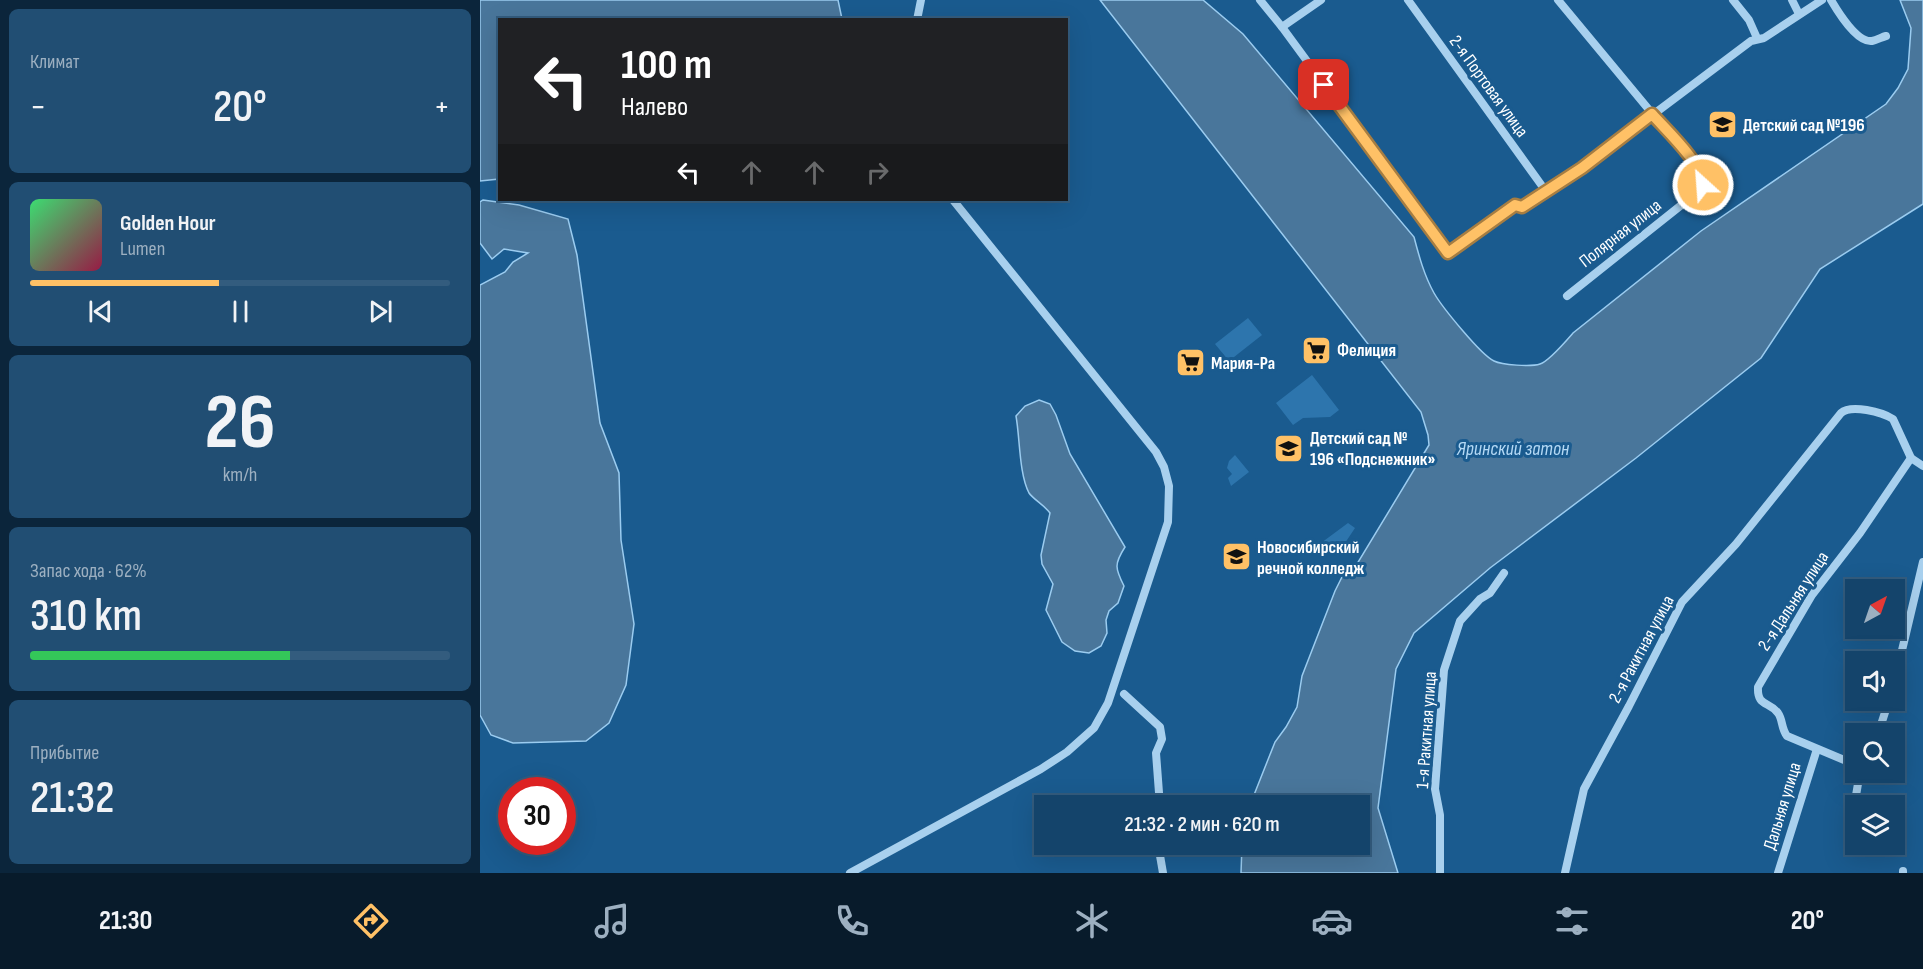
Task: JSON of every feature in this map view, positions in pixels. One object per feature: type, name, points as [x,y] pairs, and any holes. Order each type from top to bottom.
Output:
[{"type":"street","points":[[917,18],[921,0]]},
{"type":"street","points":[[1260,0],[1448,253],[1515,205],[1522,207],[1582,168],[1751,41],[1764,38],[1822,0]]},
{"type":"street","points":[[1282,27],[1321,0]]},
{"type":"street","name":"2-я Портовая улица","points":[[1408,0],[1545,190]]},
{"type":"street","name":"Полярная улица","points":[[1558,0],[1694,164],[1702,175],[1703,185],[1699,191],[1567,296]]},
{"type":"street","points":[[1733,0],[1749,20],[1757,38]]},
{"type":"street","points":[[1792,0],[1799,14]]},
{"type":"street","points":[[1831,0],[1837,11],[1859,37],[1871,41],[1886,36]]},
{"type":"street","points":[[850,873],[1041,770],[1067,752],[1094,728],[1108,703],[1168,522],[1169,486],[1164,467],[1156,452],[954,201]]},
{"type":"street","name":"2-я Ракитная улица","points":[[1565,873],[1584,789],[1682,602],[1736,544],[1846,409],[1852,408],[1887,415],[1893,419],[1911,458]]},
{"type":"street","points":[[1911,458],[1923,466]]},
{"type":"street","name":"2-я Дальняя улица","points":[[1817,749],[1787,735],[1782,730],[1780,715],[1763,703],[1759,697],[1758,687],[1812,595],[1860,533],[1911,458]]},
{"type":"street","points":[[1902,651],[1923,562]]},
{"type":"street","name":"1-я Ракитная улица","points":[[1440,873],[1440,815],[1435,789],[1444,670],[1460,621],[1480,599],[1490,593],[1504,573]]},
{"type":"street","points":[[1124,694],[1160,727],[1162,739],[1156,753],[1159,795]]},
{"type":"street","points":[[1817,749],[1845,760]]},
{"type":"street","name":"Дальняя улица","points":[[1778,873],[1817,749]]},
{"type":"street","points":[[1160,855],[1163,873]]},
{"type":"shaded area","points":[[1248,318],[1262,335],[1229,361],[1215,344]]},
{"type":"shaded area","points":[[1312,375],[1339,410],[1330,417],[1303,418],[1293,425],[1276,403]]},
{"type":"shaded area","points":[[1235,455],[1249,472],[1231,486],[1228,478],[1232,474],[1227,468],[1229,461]]},
{"type":"shaded area","points":[[1348,523],[1355,528],[1345,543],[1343,542],[1329,553],[1321,543]]},
{"type":"water","points":[[480,0],[838,0],[842,18],[498,18],[498,179],[480,181]]},
{"type":"water","name":"Яринский затон","points":[[1100,0],[1203,0],[1243,34],[1414,237],[1430,286],[1438,300],[1480,350],[1494,361],[1503,364],[1536,365],[1544,362],[1573,333],[1701,231],[1886,104],[1908,69],[1911,28],[1900,0],[1923,0],[1923,204],[1820,269],[1761,358],[1636,458],[1490,568],[1414,633],[1396,669],[1378,808],[1398,873],[1241,873],[1242,855],[1370,855],[1370,795],[1254,795],[1275,742],[1297,707],[1302,676],[1343,575],[1354,569],[1429,445],[1421,412]]},
{"type":"water","points":[[483,200],[519,205],[568,219],[577,255],[600,423],[619,473],[621,540],[634,624],[626,685],[609,723],[586,741],[513,743],[491,735],[480,715],[480,285],[505,272],[513,262],[528,253],[504,249],[492,259],[480,243],[480,202]]},
{"type":"water","points":[[1039,400],[1050,404],[1070,454],[1125,547],[1117,566],[1124,586],[1118,603],[1109,611],[1106,620],[1107,633],[1101,646],[1089,653],[1075,651],[1062,642],[1046,610],[1053,584],[1042,564],[1041,555],[1050,513],[1029,493],[1026,485],[1016,416],[1025,406]]},
{"type":"place","name":"Детский сад №196","points":[[1722,125]]},
{"type":"place","name":"Фелиция","points":[[1316,350]]},
{"type":"place","name":"Мария-Ра","points":[[1190,363]]},
{"type":"place","name":"Детский сад № 196 «Подснежник»","points":[[1289,448]]},
{"type":"place","name":"Новосибирский речной колледж","points":[[1236,557]]},
{"type":"route","points":[[1324,85],[1448,253],[1515,205],[1522,207],[1582,168],[1652,114],[1702,175],[1703,185]]}]
